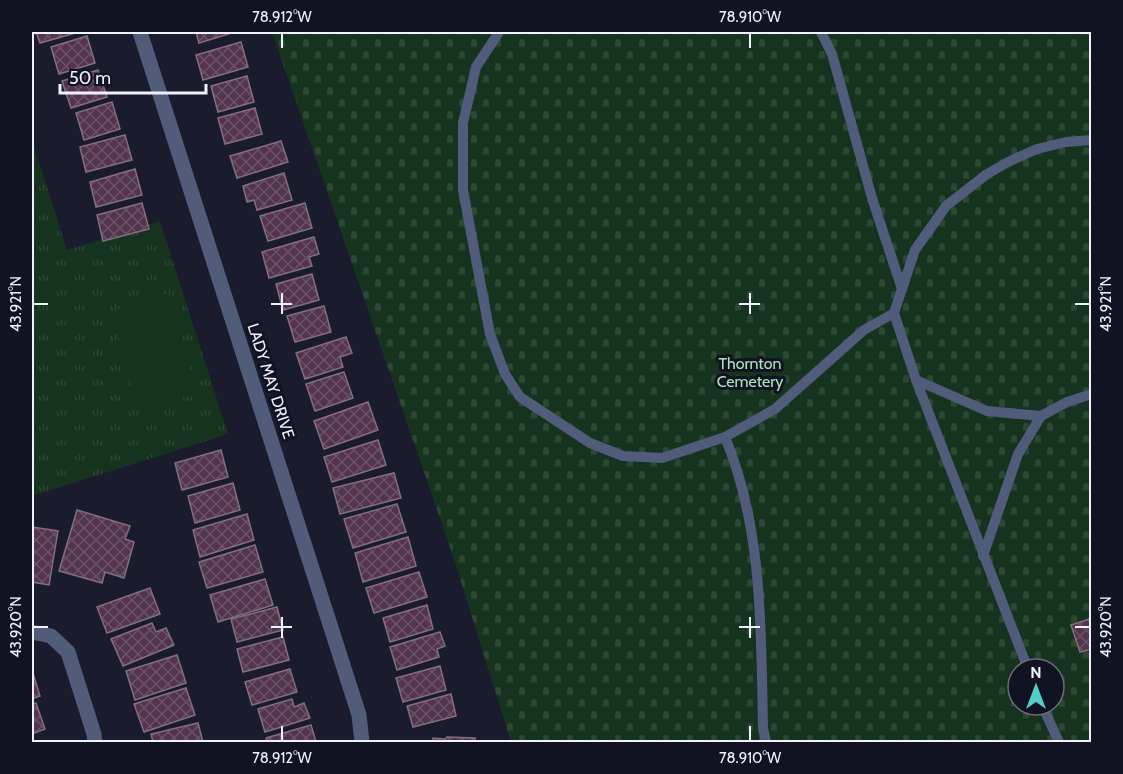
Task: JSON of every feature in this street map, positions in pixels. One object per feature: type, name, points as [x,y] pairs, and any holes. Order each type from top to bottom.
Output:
[{"type":"street","name":"LADY MAY DRIVE","points":[[140,32],[359,715],[362,742]]},
{"type":"street","points":[[32,632],[51,636],[68,652],[95,742]]},
{"type":"lane","points":[[499,32],[476,67],[463,123],[463,190],[490,334],[505,374],[520,397],[590,443],[623,456],[662,458],[725,438],[775,409],[864,330],[894,313]]},
{"type":"lane","points":[[820,32],[832,54],[872,198],[902,289]]},
{"type":"lane","points":[[1025,657],[983,556],[916,380],[894,313],[915,250],[946,206],[987,174],[1036,149],[1066,142],[1092,140]]},
{"type":"lane","points":[[916,380],[987,411],[1041,416]]},
{"type":"lane","points":[[983,556],[1018,454],[1041,416],[1067,402],[1092,394]]},
{"type":"lane","points":[[725,438],[737,466],[760,599],[763,728],[766,742]]},
{"type":"lane","points":[[1048,717],[1059,742]]},
{"type":"green space","name":"Thornton Cemetery","points":[[272,32],[1091,32],[1091,742],[511,742],[452,553]]},
{"type":"green space","points":[[32,140],[67,250],[160,221],[228,434],[32,496]]},
{"type":"green space","points":[[167,294],[198,393],[146,408],[138,401],[112,316],[117,310]]},
{"type":"building","points":[[36,32],[79,32],[40,43]]},
{"type":"building","points":[[196,32],[232,32],[232,33],[199,43]]},
{"type":"building","points":[[87,36],[95,63],[59,74],[51,47]]},
{"type":"building","points":[[241,42],[248,67],[203,80],[196,55]]},
{"type":"building","points":[[98,70],[107,97],[71,108],[62,81]]},
{"type":"building","points":[[247,76],[254,102],[218,112],[211,86]]},
{"type":"building","points":[[112,102],[120,129],[84,140],[76,113]]},
{"type":"building","points":[[255,108],[262,134],[225,144],[218,118]]},
{"type":"building","points":[[125,135],[132,160],[86,172],[80,147]]},
{"type":"building","points":[[281,141],[288,162],[237,178],[230,156]]},
{"type":"building","points":[[135,169],[142,195],[96,207],[90,182]]},
{"type":"building","points":[[284,173],[292,200],[257,210],[254,200],[247,202],[243,186]]},
{"type":"building","points":[[142,203],[149,229],[103,241],[97,215]]},
{"type":"building","points":[[305,203],[312,228],[268,241],[260,216]]},
{"type":"building","points":[[314,237],[319,254],[309,257],[312,266],[269,278],[262,252]]},
{"type":"building","points":[[312,274],[319,300],[283,310],[276,284]]},
{"type":"building","points":[[324,306],[331,332],[295,342],[287,316]]},
{"type":"building","points":[[346,337],[352,353],[340,357],[343,367],[305,379],[296,353]]},
{"type":"building","points":[[344,372],[353,398],[315,411],[306,384]]},
{"type":"building","points":[[368,402],[378,430],[324,449],[314,421]]},
{"type":"building","points":[[378,440],[386,465],[332,482],[324,457]]},
{"type":"building","points":[[221,450],[228,477],[182,490],[175,463]]},
{"type":"building","points":[[394,473],[401,498],[340,514],[333,488]]},
{"type":"building","points":[[233,483],[240,510],[195,523],[188,496]]},
{"type":"building","points":[[397,504],[406,532],[353,548],[344,519]]},
{"type":"building","points":[[77,510],[130,526],[125,539],[134,542],[124,578],[105,572],[102,583],[59,571]]},
{"type":"building","points":[[247,514],[254,540],[200,557],[193,530]]},
{"type":"building","points":[[32,527],[58,531],[49,585],[32,582]]},
{"type":"building","points":[[408,537],[416,566],[363,582],[355,553]]},
{"type":"building","points":[[255,545],[263,572],[207,588],[199,562]]},
{"type":"building","points":[[419,572],[427,597],[374,613],[366,588]]},
{"type":"building","points":[[265,579],[273,605],[218,622],[210,595]]},
{"type":"building","points":[[150,588],[160,614],[107,633],[97,607]]},
{"type":"building","points":[[427,605],[433,629],[390,642],[383,618]]},
{"type":"building","points":[[277,607],[283,630],[237,642],[231,619]]},
{"type":"building","points":[[1092,618],[1092,649],[1080,652],[1071,625]]},
{"type":"building","points":[[152,623],[156,632],[166,628],[174,645],[123,666],[111,639]]},
{"type":"building","points":[[440,632],[445,646],[437,649],[439,657],[397,670],[390,647]]},
{"type":"building","points":[[283,637],[289,660],[243,672],[237,649]]},
{"type":"building","points":[[177,655],[186,683],[135,700],[126,671]]},
{"type":"building","points":[[440,666],[446,690],[403,702],[396,678]]},
{"type":"building","points":[[290,669],[297,692],[252,705],[245,682]]},
{"type":"building","points":[[32,670],[40,696],[32,699]]},
{"type":"building","points":[[186,688],[195,715],[144,732],[134,704]]},
{"type":"building","points":[[451,694],[456,716],[413,727],[407,706]]},
{"type":"building","points":[[292,699],[294,707],[304,703],[310,718],[265,732],[258,709]]},
{"type":"building","points":[[36,703],[45,729],[32,734],[32,704]]},
{"type":"building","points":[[198,723],[203,742],[153,742],[151,734]]},
{"type":"building","points":[[311,725],[316,742],[267,742],[266,738]]},
{"type":"building","points":[[447,737],[475,738],[475,742],[433,742],[433,738],[445,739]]}]
